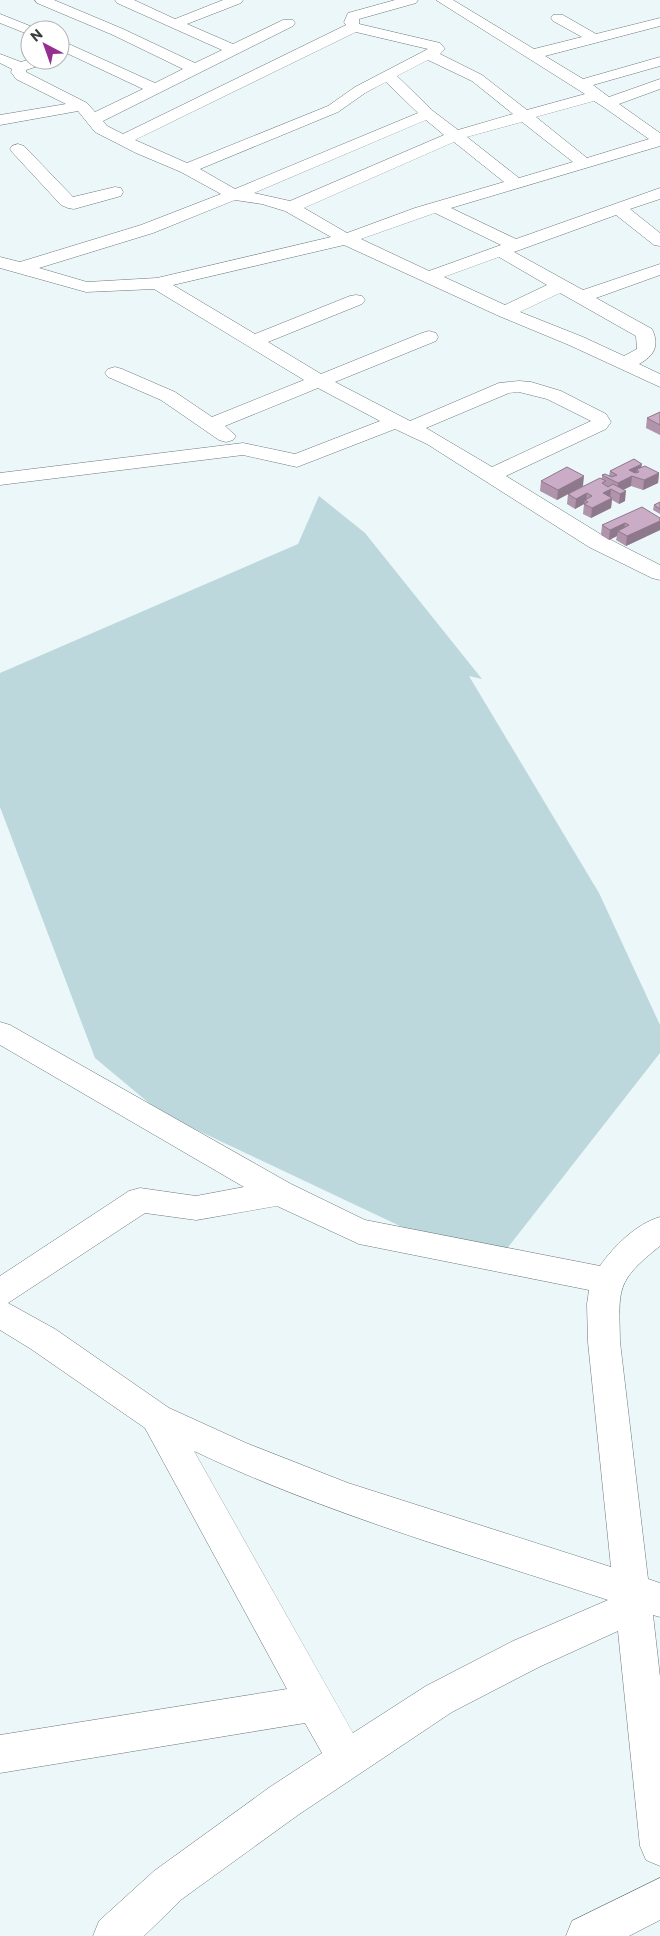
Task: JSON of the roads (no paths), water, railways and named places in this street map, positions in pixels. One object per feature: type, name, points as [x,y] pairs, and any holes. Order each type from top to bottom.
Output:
[{"type":"street","points":[[42,0],[118,32],[195,69]]},
{"type":"street","points":[[122,0],[234,50]]},
{"type":"street","points":[[174,24],[236,0]]},
{"type":"street","points":[[354,27],[351,22],[353,16],[411,0]]},
{"type":"street","points":[[443,0],[581,84],[660,141]]},
{"type":"street","points":[[70,48],[96,41],[158,17]]},
{"type":"street","points":[[0,18],[20,27]]},
{"type":"street","points":[[558,18],[595,39]]},
{"type":"street","points":[[533,54],[660,22]]},
{"type":"street","points":[[92,120],[288,23]]},
{"type":"street","points":[[123,140],[354,27],[438,47],[438,49],[360,90],[333,109],[188,169]]},
{"type":"street","points":[[631,30],[653,39]]},
{"type":"street","points":[[70,52],[155,89]]},
{"type":"street","points":[[428,54],[477,78],[584,163]]},
{"type":"street","points":[[0,58],[82,106],[101,129],[188,169],[234,195],[264,199],[291,207],[346,239],[505,312],[576,341],[660,381]]},
{"type":"street","points":[[581,84],[660,61]]},
{"type":"street","points":[[10,83],[30,70]]},
{"type":"street","points":[[388,76],[428,114],[515,183]]},
{"type":"street","points":[[291,207],[455,136],[524,116],[660,84]]},
{"type":"street","points":[[82,106],[4,119],[21,146],[12,151],[67,201],[74,204],[116,192]]},
{"type":"street","points":[[20,268],[147,229],[290,173],[428,114]]},
{"type":"street","points":[[296,125],[312,133]]},
{"type":"street","points":[[329,141],[346,150]]},
{"type":"street","points":[[0,262],[86,287],[157,283],[346,239],[515,183],[660,141]]},
{"type":"street","points":[[238,149],[255,157]]},
{"type":"street","points":[[272,165],[332,189]]},
{"type":"street","points":[[428,277],[660,192]]},
{"type":"street","points":[[436,208],[507,248],[560,286],[581,298],[621,320],[653,330],[646,352],[624,364]]},
{"type":"street","points":[[618,208],[660,241]]},
{"type":"street","points":[[581,298],[660,269]]},
{"type":"street","points":[[157,283],[319,381],[434,440],[597,542],[660,572]]},
{"type":"street","points":[[505,312],[560,286]]},
{"type":"street","points":[[255,341],[356,300]]},
{"type":"street","points":[[576,341],[621,320]]},
{"type":"street","points":[[211,425],[429,337]]},
{"type":"street","points":[[114,373],[168,396],[243,449]]},
{"type":"street","points":[[0,479],[243,449],[297,461],[506,387],[523,385],[546,391],[599,418],[601,422],[599,425],[490,476]]},
{"type":"street","points":[[0,1032],[280,1193],[359,1232],[608,1281]]},
{"type":"street","points":[[0,1293],[140,1200],[196,1208],[280,1193]]},
{"type":"street","points":[[660,1229],[621,1263],[608,1281],[603,1298],[604,1342],[642,1599],[660,1846]]},
{"type":"street","points":[[0,1314],[43,1339],[157,1418],[234,1454],[345,1498],[642,1599]]},
{"type":"street","points":[[157,1418],[346,1759]]},
{"type":"street","points":[[114,1936],[168,1885],[284,1801],[439,1699],[526,1654],[642,1599]]},
{"type":"street","points":[[0,1754],[314,1703]]},
{"type":"street","points":[[587,1936],[660,1898]]}]
